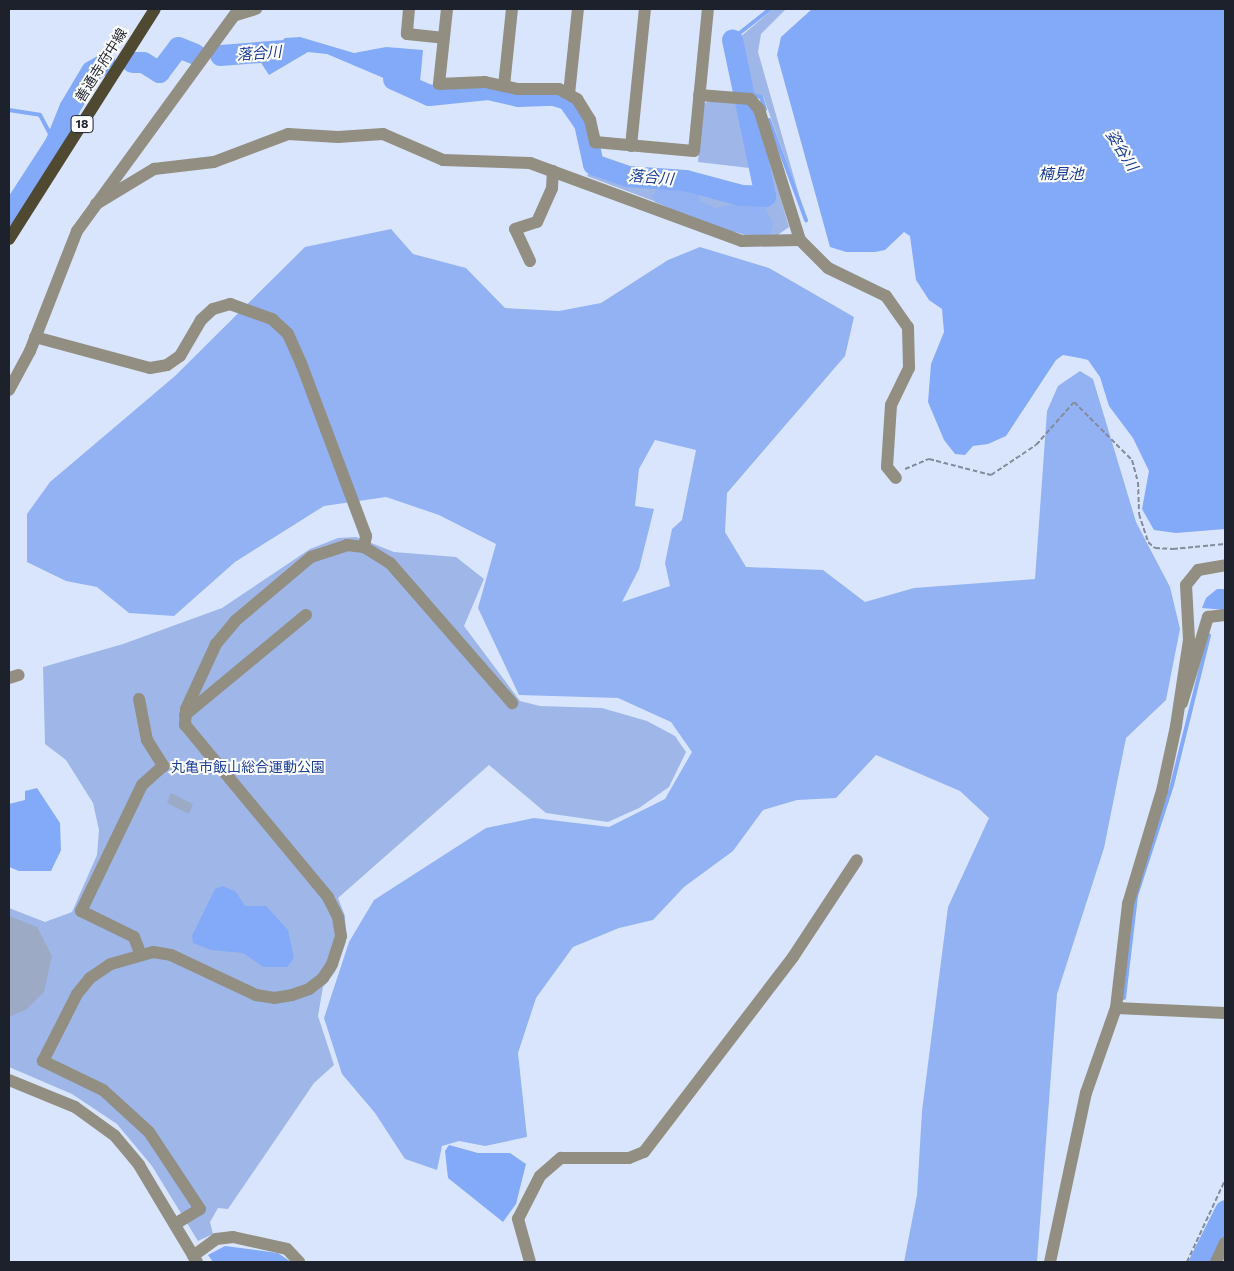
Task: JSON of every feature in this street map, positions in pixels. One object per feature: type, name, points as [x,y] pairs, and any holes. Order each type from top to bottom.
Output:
[{"type":"main road","name":"善通寺府中線","points":[[9,239],[155,9]]},
{"type":"street","points":[[9,390],[35,336],[77,231],[237,12],[256,9]]},
{"type":"street","points":[[409,9],[407,34],[444,38]]},
{"type":"street","points":[[447,9],[439,84],[485,82],[504,86],[559,89],[577,99],[590,120],[595,142],[694,151],[708,9]]},
{"type":"street","points":[[504,86],[512,9]]},
{"type":"street","points":[[569,94],[578,9]]},
{"type":"street","points":[[631,146],[645,9]]},
{"type":"street","points":[[699,95],[750,100],[759,109],[800,240],[828,268],[886,296],[908,326],[909,368],[891,405],[887,467],[896,478]]},
{"type":"street","points":[[96,204],[154,168],[214,162],[288,134],[338,137],[383,134],[443,160],[530,163],[717,234],[758,243],[800,240]]},
{"type":"street","points":[[530,261],[515,229],[537,222],[552,188],[553,171]]},
{"type":"street","points":[[35,336],[150,368],[167,365],[180,356],[201,320],[213,309],[230,304],[272,319],[288,334],[301,363],[366,536],[364,548]]},
{"type":"street","points":[[175,1224],[200,1209],[149,1132],[103,1090],[43,1061],[77,994],[90,978],[111,964],[153,952],[171,955],[256,995],[274,998],[309,989],[323,978],[332,964],[341,936],[338,917],[328,897],[197,742],[185,725],[185,716],[216,644],[235,621],[312,557],[347,546],[364,548],[390,563],[512,703]]},
{"type":"street","points":[[1050,1262],[1086,1093],[1116,1008],[1128,904],[1162,791],[1189,640],[1186,585],[1198,570],[1225,565]]},
{"type":"street","points":[[185,716],[306,615]]},
{"type":"street","points":[[1177,715],[1208,617],[1225,616]]},
{"type":"street","points":[[139,699],[147,740],[163,766],[142,785],[81,911],[134,937],[141,955]]},
{"type":"street","points":[[530,1262],[518,1219],[540,1176],[561,1158],[630,1158],[644,1152],[793,957],[857,860]]},
{"type":"street","points":[[1116,1008],[1225,1012]]},
{"type":"street","points":[[9,1080],[76,1107],[103,1125],[139,1165],[195,1259],[216,1239],[234,1237],[287,1249],[299,1262]]},
{"type":"street","points":[[1216,1262],[1225,1243]]},
{"type":"path","points":[[896,478],[907,468],[929,459],[991,475],[1036,445],[1074,402],[1132,460],[1138,482],[1139,514],[1148,542],[1155,548],[1173,549],[1225,544]]},
{"type":"path","points":[[1187,1262],[1225,1180]]},
{"type":"green space","points":[[773,9],[786,9],[761,34],[758,52],[801,202],[763,96],[746,92],[733,43]]},
{"type":"green space","points":[[709,101],[742,104],[758,169],[698,162],[703,104]]},
{"type":"green space","points":[[751,111],[759,124],[789,227],[772,239],[755,239],[587,176],[593,166],[625,179],[688,183],[768,199]]},
{"type":"green space","name":"丸亀市飯山総合運動公園","points":[[356,537],[394,552],[456,557],[484,579],[464,626],[520,701],[540,706],[602,708],[647,721],[675,736],[686,752],[669,787],[639,808],[608,822],[546,813],[489,765],[338,898],[345,916],[346,942],[335,972],[323,987],[318,1016],[334,1065],[314,1083],[228,1209],[218,1208],[210,1222],[213,1234],[198,1241],[152,1166],[117,1124],[72,1094],[9,1067],[9,908],[45,922],[72,912],[97,855],[99,830],[93,803],[66,760],[45,744],[43,667],[123,644],[222,608],[310,549],[338,538]]},
{"type":"shaded area","points":[[661,185],[696,190],[701,202],[715,208],[751,201],[764,206],[773,224],[770,237],[719,230],[655,202],[652,196]]},
{"type":"shaded area","points":[[391,229],[413,254],[466,268],[505,308],[559,311],[601,303],[668,260],[700,247],[769,268],[854,317],[845,356],[727,493],[725,532],[746,567],[823,570],[865,602],[914,588],[1035,579],[1047,411],[1058,386],[1080,371],[1093,379],[1136,522],[1170,587],[1180,629],[1166,700],[1126,738],[1104,848],[1057,994],[1037,1262],[904,1262],[917,1195],[922,1111],[948,907],[989,818],[960,791],[876,755],[836,798],[797,800],[763,810],[733,851],[684,887],[653,920],[619,928],[573,947],[536,998],[518,1053],[527,1137],[485,1146],[459,1141],[442,1146],[437,1170],[405,1159],[375,1113],[342,1074],[324,1018],[349,942],[374,900],[486,828],[534,818],[609,827],[665,799],[692,752],[671,722],[618,698],[519,695],[478,608],[496,544],[439,515],[386,497],[324,506],[235,562],[174,616],[129,613],[97,587],[66,581],[27,562],[27,514],[50,482],[175,376],[305,247]],"holes":[[[655,440],[696,450],[682,520],[672,529],[665,563],[670,586],[622,602],[639,569],[654,509],[635,506],[639,469]]]},
{"type":"water","name":"楠見池","points":[[812,9],[1225,9],[1225,529],[1176,533],[1154,530],[1142,509],[1149,471],[1133,438],[1109,406],[1100,377],[1088,360],[1063,355],[1056,360],[1006,436],[988,444],[973,446],[965,455],[955,454],[944,440],[928,402],[931,364],[944,332],[942,309],[929,300],[916,280],[910,236],[904,232],[885,250],[875,252],[846,252],[830,247],[777,55],[781,37]]},
{"type":"water","points":[[300,37],[354,53],[386,47],[423,50],[419,93],[327,54],[308,52],[269,75],[252,49],[277,46],[285,38]]},
{"type":"water","points":[[1217,589],[1225,589],[1225,610],[1202,608],[1206,598]]},
{"type":"water","points":[[37,788],[60,823],[61,850],[51,871],[19,871],[9,867],[9,804],[25,800],[25,791]]},
{"type":"water","points":[[223,886],[236,892],[245,906],[266,906],[288,930],[294,958],[287,967],[263,967],[243,953],[211,950],[193,943],[192,936],[215,889]]},
{"type":"water","points":[[449,1145],[478,1153],[510,1153],[526,1164],[516,1204],[503,1222],[448,1178],[445,1151]]},
{"type":"water","points":[[225,1246],[278,1253],[291,1262],[213,1262],[208,1255]]},
{"type":"building","points":[[171,793],[193,804],[189,814],[167,803]]},
{"type":"building","points":[[9,916],[37,927],[52,956],[44,992],[27,1009],[9,1017]]},
{"type":"waterway","points":[[732,39],[770,9]]},
{"type":"waterway","name":"落合川","points":[[393,79],[429,95],[488,89],[518,96],[553,95],[567,99],[584,123],[593,164],[627,176],[685,180],[741,195],[765,196],[732,39]]},
{"type":"waterway","name":"落合川","points":[[132,62],[143,62],[159,72],[178,47],[195,54]]},
{"type":"waterway","name":"落合川","points":[[220,55],[284,50]]},
{"type":"waterway","name":"落合川","points":[[9,214],[55,143],[69,108],[91,71],[105,63]]},
{"type":"waterway","name":"落合川","points":[[753,95],[761,97],[765,109]]},
{"type":"waterway","points":[[9,110],[40,115],[55,143]]},
{"type":"waterway","name":"落合川","points":[[769,120],[806,220]]},
{"type":"waterway","points":[[1124,998],[1136,896],[1172,785],[1209,636]]},
{"type":"waterway","points":[[1199,1262],[1225,1210]]},
{"type":"water label","name":"姿谷川","points":[[1122,150]]}]
